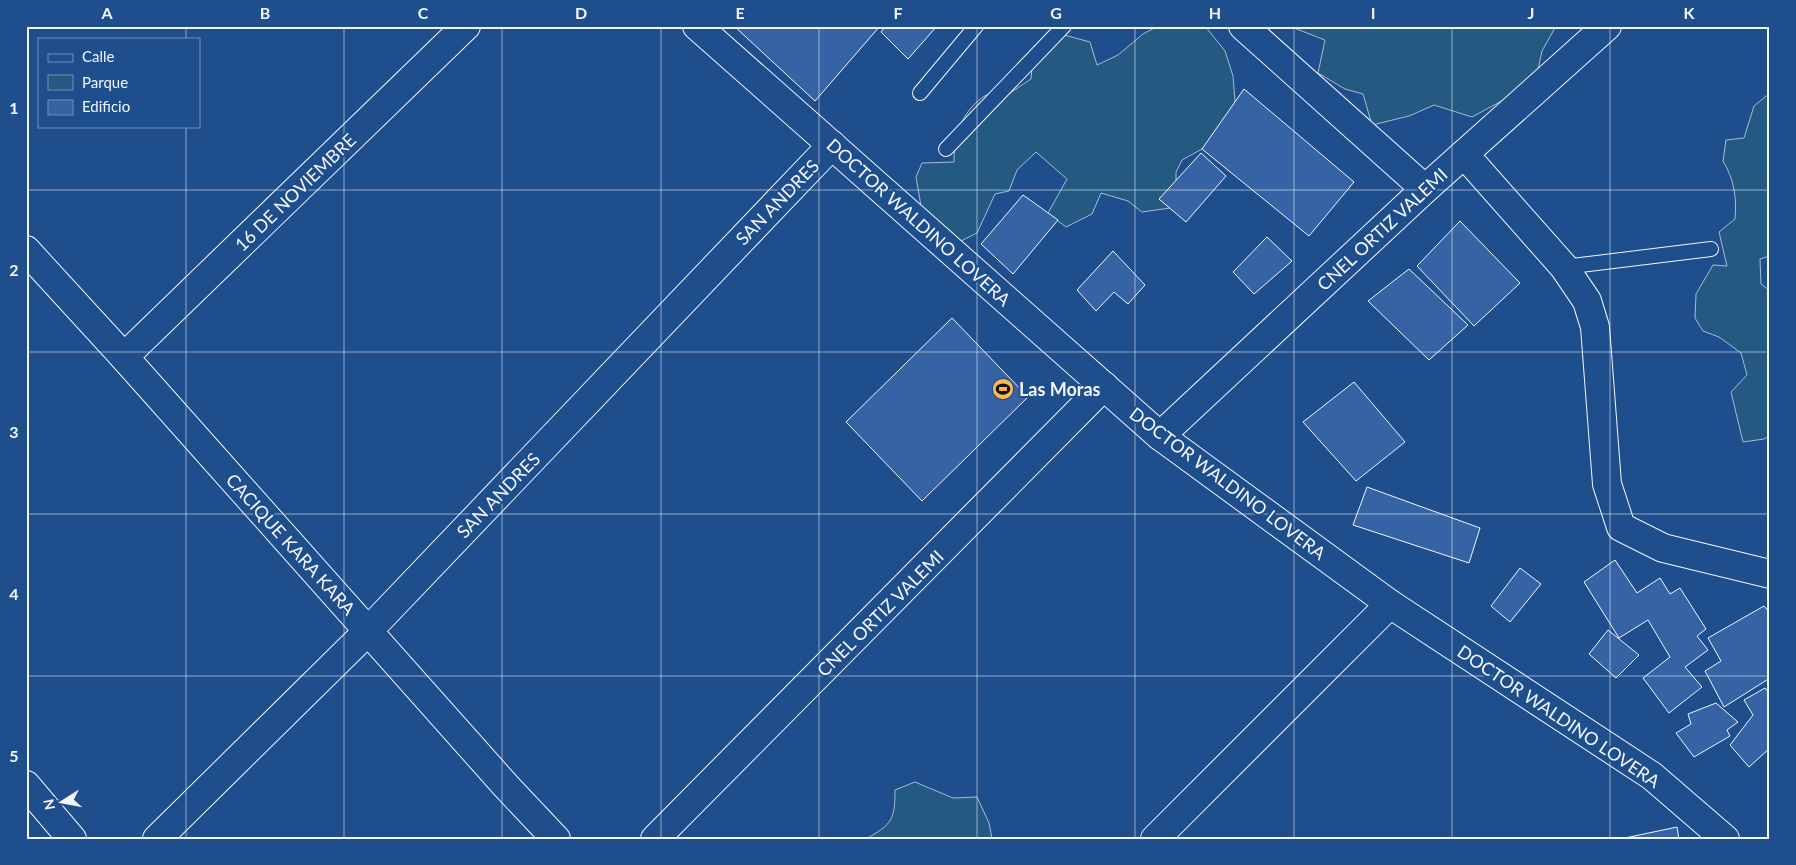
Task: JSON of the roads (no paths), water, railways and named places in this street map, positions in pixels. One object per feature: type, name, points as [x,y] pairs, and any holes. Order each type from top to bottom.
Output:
[{"type":"street","name":"16 DE NOVIEMBRE","points":[[124,357],[466,26]]},
{"type":"street","name":"DOCTOR WALDINO LOVERA","points":[[697,26],[1160,436],[1390,604],[1652,776],[1725,839]]},
{"type":"street","points":[[1243,26],[1425,189]]},
{"type":"street","name":"CNEL ORTIZ VALEMI","points":[[1160,436],[1425,189],[1607,26]]},
{"type":"street","name":"SAN ANDRES","points":[[158,839],[368,631],[832,145]]},
{"type":"street","points":[[1464,154],[1564,267],[1587,301],[1595,327],[1607,484],[1622,527],[1663,548],[1770,574]]},
{"type":"street","name":"CACIQUE KARA KARA","points":[[26,250],[124,357],[506,786],[556,839]]},
{"type":"street","name":"CNEL ORTIZ VALEMI","points":[[655,839],[1104,386]]},
{"type":"street","points":[[1154,839],[1390,604]]},
{"type":"street","points":[[26,785],[72,839]]},
{"type":"lane","points":[[920,93],[976,26]]},
{"type":"lane","points":[[946,150],[1064,26]]},
{"type":"lane","points":[[1564,267],[1711,249]]},
{"type":"place","name":"Las Moras","points":[[1003,389]]}]
